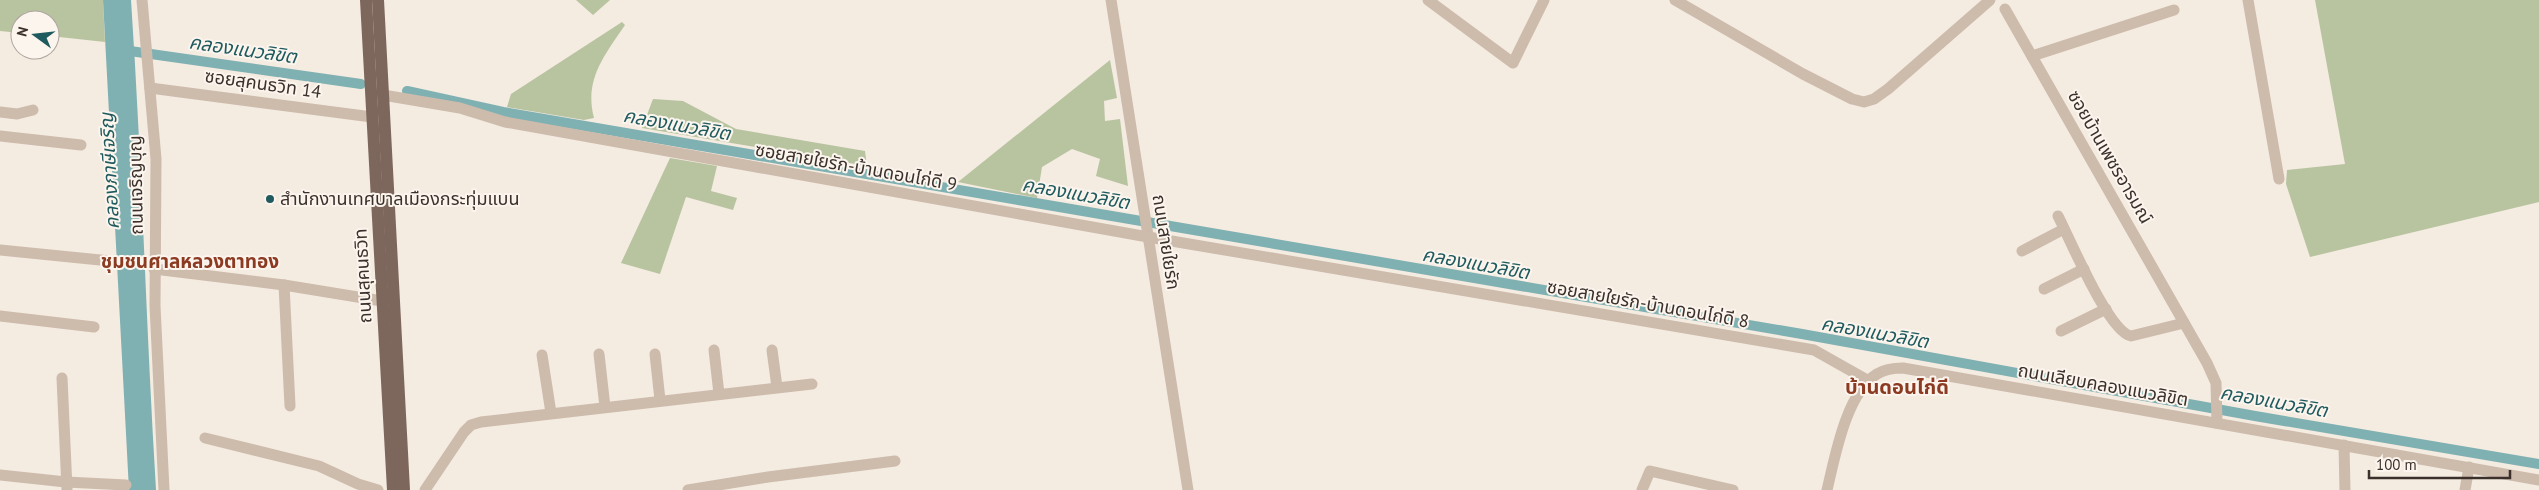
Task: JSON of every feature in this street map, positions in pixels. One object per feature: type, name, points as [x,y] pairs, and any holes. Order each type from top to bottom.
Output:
[{"type":"main road","name":"ถนนสุคนธวิท","points":[[366,0],[393,490]]},
{"type":"main road","name":"ถนนสุคนธวิท","points":[[378,0],[404,490]]},
{"type":"street","name":"ถนนเจริญบุญ","points":[[142,0],[156,159],[154,269],[164,490]]},
{"type":"street","name":"ถนนสายใยรัก","points":[[1111,0],[1188,490]]},
{"type":"street","points":[[1428,0],[1513,63],[1544,0]]},
{"type":"street","points":[[1675,0],[1803,74],[1852,99],[1864,102],[1874,99],[1888,89],[1990,0]]},
{"type":"street","points":[[2248,0],[2279,179]]},
{"type":"street","name":"ซอยบ้านเพชรอารมณ์","points":[[2005,8],[2184,323],[2216,384],[2217,420]]},
{"type":"street","points":[[2032,56],[2174,10]]},
{"type":"street","name":"ซอยสุคนธวิท 14","points":[[150,88],[372,117]]},
{"type":"street","name":"ซอยสายใยรัก-บ้านดอนไก่ดี 9","points":[[382,95],[460,108],[505,122],[1147,234]]},
{"type":"street","points":[[0,112],[16,114],[34,110]]},
{"type":"street","points":[[0,136],[81,145]]},
{"type":"street","points":[[2058,216],[2084,269],[2120,330],[2131,336],[2184,323]]},
{"type":"street","points":[[2022,251],[2064,229]]},
{"type":"street","name":"ซอยสายใยรัก-บ้านดอนไก่ดี 8","points":[[1147,234],[1814,350],[1869,381]]},
{"type":"street","points":[[0,250],[110,261]]},
{"type":"street","points":[[154,269],[284,285],[382,301]]},
{"type":"street","points":[[2044,289],[2084,269]]},
{"type":"street","points":[[284,285],[290,406]]},
{"type":"street","points":[[2060,331],[2106,309]]},
{"type":"street","points":[[0,316],[94,327]]},
{"type":"street","points":[[714,350],[720,394]]},
{"type":"street","points":[[772,350],[777,388]]},
{"type":"street","points":[[599,354],[605,407]]},
{"type":"street","points":[[655,354],[660,400]]},
{"type":"street","points":[[542,355],[551,413]]},
{"type":"street","name":"ถนนเลียบคลองแนวลิขิต","points":[[1827,490],[1848,416],[1863,386],[1876,374],[1888,369],[1916,368],[2217,420],[2539,480]]},
{"type":"street","points":[[62,378],[67,486]]},
{"type":"street","points":[[424,490],[471,425],[481,422],[812,384]]},
{"type":"street","points":[[205,438],[319,466],[358,484],[378,490]]},
{"type":"street","points":[[2344,445],[2345,490]]},
{"type":"street","points":[[688,490],[768,477],[895,461]]},
{"type":"street","points":[[2465,490],[2469,467]]},
{"type":"street","points":[[1642,490],[1650,471],[1698,486],[1733,490]]},
{"type":"street","points":[[0,475],[67,486],[126,485]]},
{"type":"green space","points":[[0,0],[103,0],[105,42],[60,37],[60,10],[10,10],[10,32],[0,31]]},
{"type":"green space","points":[[576,0],[610,0],[593,15]]},
{"type":"green space","points":[[2315,0],[2539,0],[2539,202],[2310,257],[2286,184],[2287,170],[2345,164]]},
{"type":"green space","points":[[622,22],[625,25],[603,58],[594,80],[592,104],[594,118],[584,120],[507,107],[511,94]]},
{"type":"green space","points":[[1110,60],[1117,98],[1104,101],[1105,121],[1120,119],[1128,186],[1096,176],[1100,159],[1072,149],[1042,167],[1037,198],[958,182]]},
{"type":"green space","points":[[653,99],[683,101],[736,129],[865,151],[867,166],[642,128]]},
{"type":"green space","points":[[670,158],[717,166],[711,191],[737,198],[733,210],[686,197],[660,274],[621,263]]},
{"type":"water","points":[[103,0],[131,0],[156,490],[129,490]]},
{"type":"waterway","name":"คลองแนวลิขิต","points":[[123,50],[361,84]]},
{"type":"waterway","name":"คลองแนวลิขิต","points":[[407,91],[503,112],[1802,334],[2255,416],[2539,464]]},
{"type":"place","name":"สำนักงานเทศบาลเมืองกระทุ่มแบน","points":[[270,199]]},
{"type":"district","name":"ชุมชนศาลหลวงตาทอง","points":[[190,261]]},
{"type":"district","name":"บ้านดอนไก่ดี","points":[[1897,387]]},
{"type":"water label","name":"คลองภาษีเจริญ","points":[[109,171]]}]
